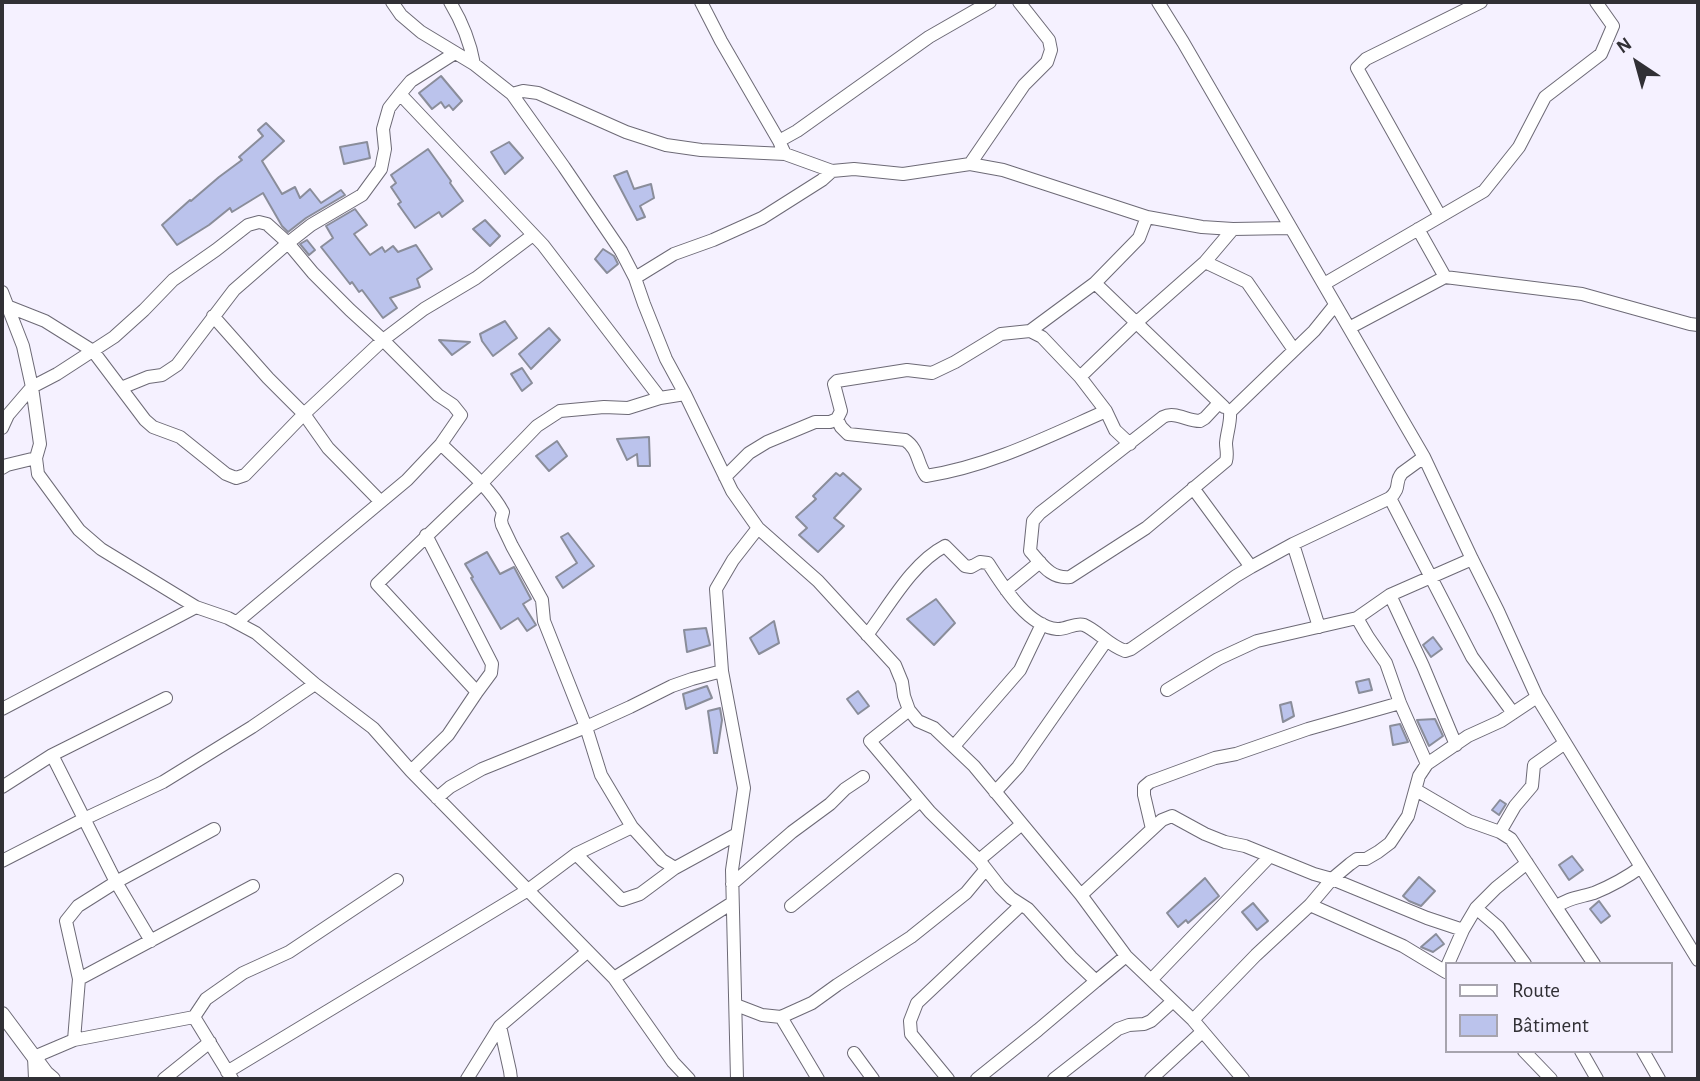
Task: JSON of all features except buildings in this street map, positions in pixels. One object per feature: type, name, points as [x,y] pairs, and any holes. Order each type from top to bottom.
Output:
[{"type":"street","points":[[392,2],[401,15],[421,32],[474,64],[512,94],[621,251],[635,278],[666,359],[725,477],[750,518],[818,581],[895,665],[909,710],[918,721],[934,728],[974,766],[1081,895],[1126,956],[1193,1020],[1239,1074],[1224,1079]]},
{"type":"street","points":[[450,2],[463,24],[474,64]]},
{"type":"street","points":[[701,2],[785,154]]},
{"type":"street","points":[[779,141],[805,126],[929,37],[990,2]]},
{"type":"street","points":[[970,164],[1024,85],[1046,62],[1051,50],[1049,40],[1019,2]]},
{"type":"street","points":[[1158,2],[1424,457],[1536,697],[1698,960]]},
{"type":"street","points":[[1440,216],[1356,68],[1366,59],[1481,2]]},
{"type":"street","points":[[1324,284],[1484,191],[1519,147],[1545,97],[1601,54],[1613,26],[1596,2]]},
{"type":"street","points":[[121,388],[148,377],[162,376],[177,365],[234,290],[311,225],[362,195],[381,169],[385,149],[383,129],[389,107],[411,81],[455,53]]},
{"type":"street","points":[[512,94],[523,91],[538,93],[626,132],[666,145],[701,150],[785,154],[832,171],[854,169],[903,174],[970,164],[1003,170],[1147,217],[1202,227],[1290,228]]},
{"type":"street","points":[[400,94],[551,255],[660,398]]},
{"type":"street","points":[[635,278],[674,254],[762,218],[832,171]]},
{"type":"street","points":[[725,477],[749,453],[768,442],[815,422],[837,419],[841,411],[834,384],[837,381],[907,370],[932,373],[1001,334],[1030,331],[1096,283],[1139,238],[1147,217]]},
{"type":"street","points":[[2,428],[8,415],[32,387],[114,337],[173,280],[248,225],[259,222],[267,224],[288,243],[313,273],[461,415],[441,444],[407,480],[237,622]]},
{"type":"street","points":[[1080,377],[1205,261],[1233,229]]},
{"type":"street","points":[[1418,229],[1445,277]]},
{"type":"street","points":[[7,306],[45,321],[93,351],[145,420],[153,427],[180,437],[226,474],[236,478],[245,475],[304,414],[383,340],[424,309],[476,278],[533,235]]},
{"type":"street","points":[[1205,261],[1247,282],[1294,350]]},
{"type":"street","points":[[1349,328],[1445,277],[1582,294],[1698,325]]},
{"type":"street","points":[[1096,283],[1230,412],[1226,445],[1228,456],[1226,461],[1146,528],[1070,577],[1063,578],[1047,571],[1030,551],[1033,521],[1040,513],[1168,415],[1200,421],[1219,402]]},
{"type":"street","points":[[2,292],[23,346],[32,387],[40,444],[36,458],[38,474],[79,530],[101,549],[196,607],[237,622],[257,633],[315,684],[373,728],[437,798],[614,978],[673,1062],[689,1079]]},
{"type":"street","points":[[1230,412],[1314,331],[1335,305]]},
{"type":"street","points":[[213,316],[268,379],[304,414],[328,448],[380,501]]},
{"type":"street","points":[[1030,331],[1042,337],[1080,377],[1106,411],[1115,430],[1130,444]]},
{"type":"street","points":[[477,692],[377,584],[481,484],[531,429],[560,411],[628,408],[685,394]]},
{"type":"street","points":[[837,419],[848,434],[905,440],[916,451],[921,470],[926,476],[952,472],[998,458],[1106,411]]},
{"type":"street","points":[[441,444],[481,484],[503,512],[500,520],[502,525],[542,600],[544,621],[586,727],[601,775],[632,827],[662,860],[675,868]]},
{"type":"street","points":[[867,635],[907,580],[943,547],[948,548],[965,565],[971,567],[980,562],[988,563],[1006,590],[1042,625],[1065,629],[1075,624],[1083,625],[1125,651],[1251,567],[1390,498],[1396,492],[1399,476],[1424,457]]},
{"type":"street","points":[[2,468],[36,458]]},
{"type":"street","points":[[1193,488],[1251,567]]},
{"type":"street","points":[[1390,498],[1472,657],[1513,713]]},
{"type":"street","points":[[737,1079],[732,870],[744,788],[722,671],[716,589],[733,560],[758,528]]},
{"type":"street","points":[[411,771],[448,735],[491,673],[492,664],[426,535]]},
{"type":"street","points":[[1293,544],[1319,627]]},
{"type":"street","points":[[1167,690],[1217,659],[1257,641],[1357,618],[1390,595],[1472,559]]},
{"type":"street","points":[[1006,590],[1040,562]]},
{"type":"street","points":[[1390,595],[1455,745]]},
{"type":"street","points":[[2,709],[196,607]]},
{"type":"street","points":[[1357,618],[1386,663],[1399,703],[1427,764]]},
{"type":"street","points":[[954,746],[1020,670],[1042,625]]},
{"type":"street","points":[[996,792],[1018,767],[1106,641]]},
{"type":"street","points":[[437,798],[450,787],[482,769],[586,727],[672,686],[722,671]]},
{"type":"street","points":[[2,861],[163,782],[315,684]]},
{"type":"street","points":[[1193,1020],[1310,905],[1332,879],[1357,859],[1366,859],[1390,843],[1408,816],[1419,776],[1427,764],[1468,736],[1501,722],[1536,697]]},
{"type":"street","points":[[2,787],[52,755],[166,698]]},
{"type":"street","points":[[1152,829],[1144,795],[1144,787],[1150,782],[1215,758],[1236,754],[1308,729],[1399,703]]},
{"type":"street","points":[[909,710],[870,741],[920,801],[1000,887],[1036,917],[1096,981]]},
{"type":"street","points":[[1500,832],[1515,806],[1532,786],[1534,765],[1565,743]]},
{"type":"street","points":[[52,755],[116,882],[151,941]]},
{"type":"street","points":[[732,884],[792,832],[863,777]]},
{"type":"street","points":[[1416,790],[1469,821],[1500,832],[1510,839],[1593,962]]},
{"type":"street","points":[[791,906],[920,801]]},
{"type":"street","points":[[1081,895],[1162,820],[1172,816],[1225,842],[1244,846],[1463,930]]},
{"type":"street","points":[[736,1005],[762,1015],[781,1017],[812,1003],[911,937],[966,893],[982,865],[1022,824]]},
{"type":"street","points":[[194,1017],[229,1075],[528,890],[576,854],[632,827]]},
{"type":"street","points":[[74,1040],[79,979],[66,921],[78,906],[116,882],[214,829]]},
{"type":"street","points":[[576,854],[622,900],[640,894],[675,868],[737,834]]},
{"type":"street","points":[[1151,980],[1270,856]]},
{"type":"street","points":[[1449,962],[1476,908],[1527,863]]},
{"type":"street","points":[[1556,906],[1563,901],[1592,894],[1615,884],[1640,867]]},
{"type":"street","points":[[34,1057],[74,1040],[194,1017],[206,999],[243,973],[289,951],[397,880]]},
{"type":"street","points":[[79,979],[253,886]]},
{"type":"street","points":[[614,978],[732,903]]},
{"type":"street","points":[[948,1079],[911,1034],[910,1021],[918,1003],[1021,905]]},
{"type":"street","points":[[1310,905],[1404,946],[1444,967]]},
{"type":"street","points":[[1476,908],[1498,927],[1524,962]]},
{"type":"street","points":[[467,1079],[500,1026],[587,952]]},
{"type":"street","points":[[977,1079],[994,1073],[1126,956]]},
{"type":"street","points":[[1054,1079],[1118,1029],[1151,1021],[1173,1001]]},
{"type":"street","points":[[781,1017],[818,1079]]},
{"type":"street","points":[[4,1021],[53,1079]]},
{"type":"street","points":[[500,1026],[511,1079]]},
{"type":"street","points":[[1151,1079],[1202,1032]]},
{"type":"street","points":[[164,1079],[210,1042]]},
{"type":"street","points":[[854,1053],[873,1079]]},
{"type":"street","points":[[1526,1053],[1551,1079]]},
{"type":"street","points":[[1582,1053],[1597,1079]]},
{"type":"street","points":[[1644,1053],[1659,1079]]},
{"type":"street","points":[[34,1057],[35,1079]]}]
